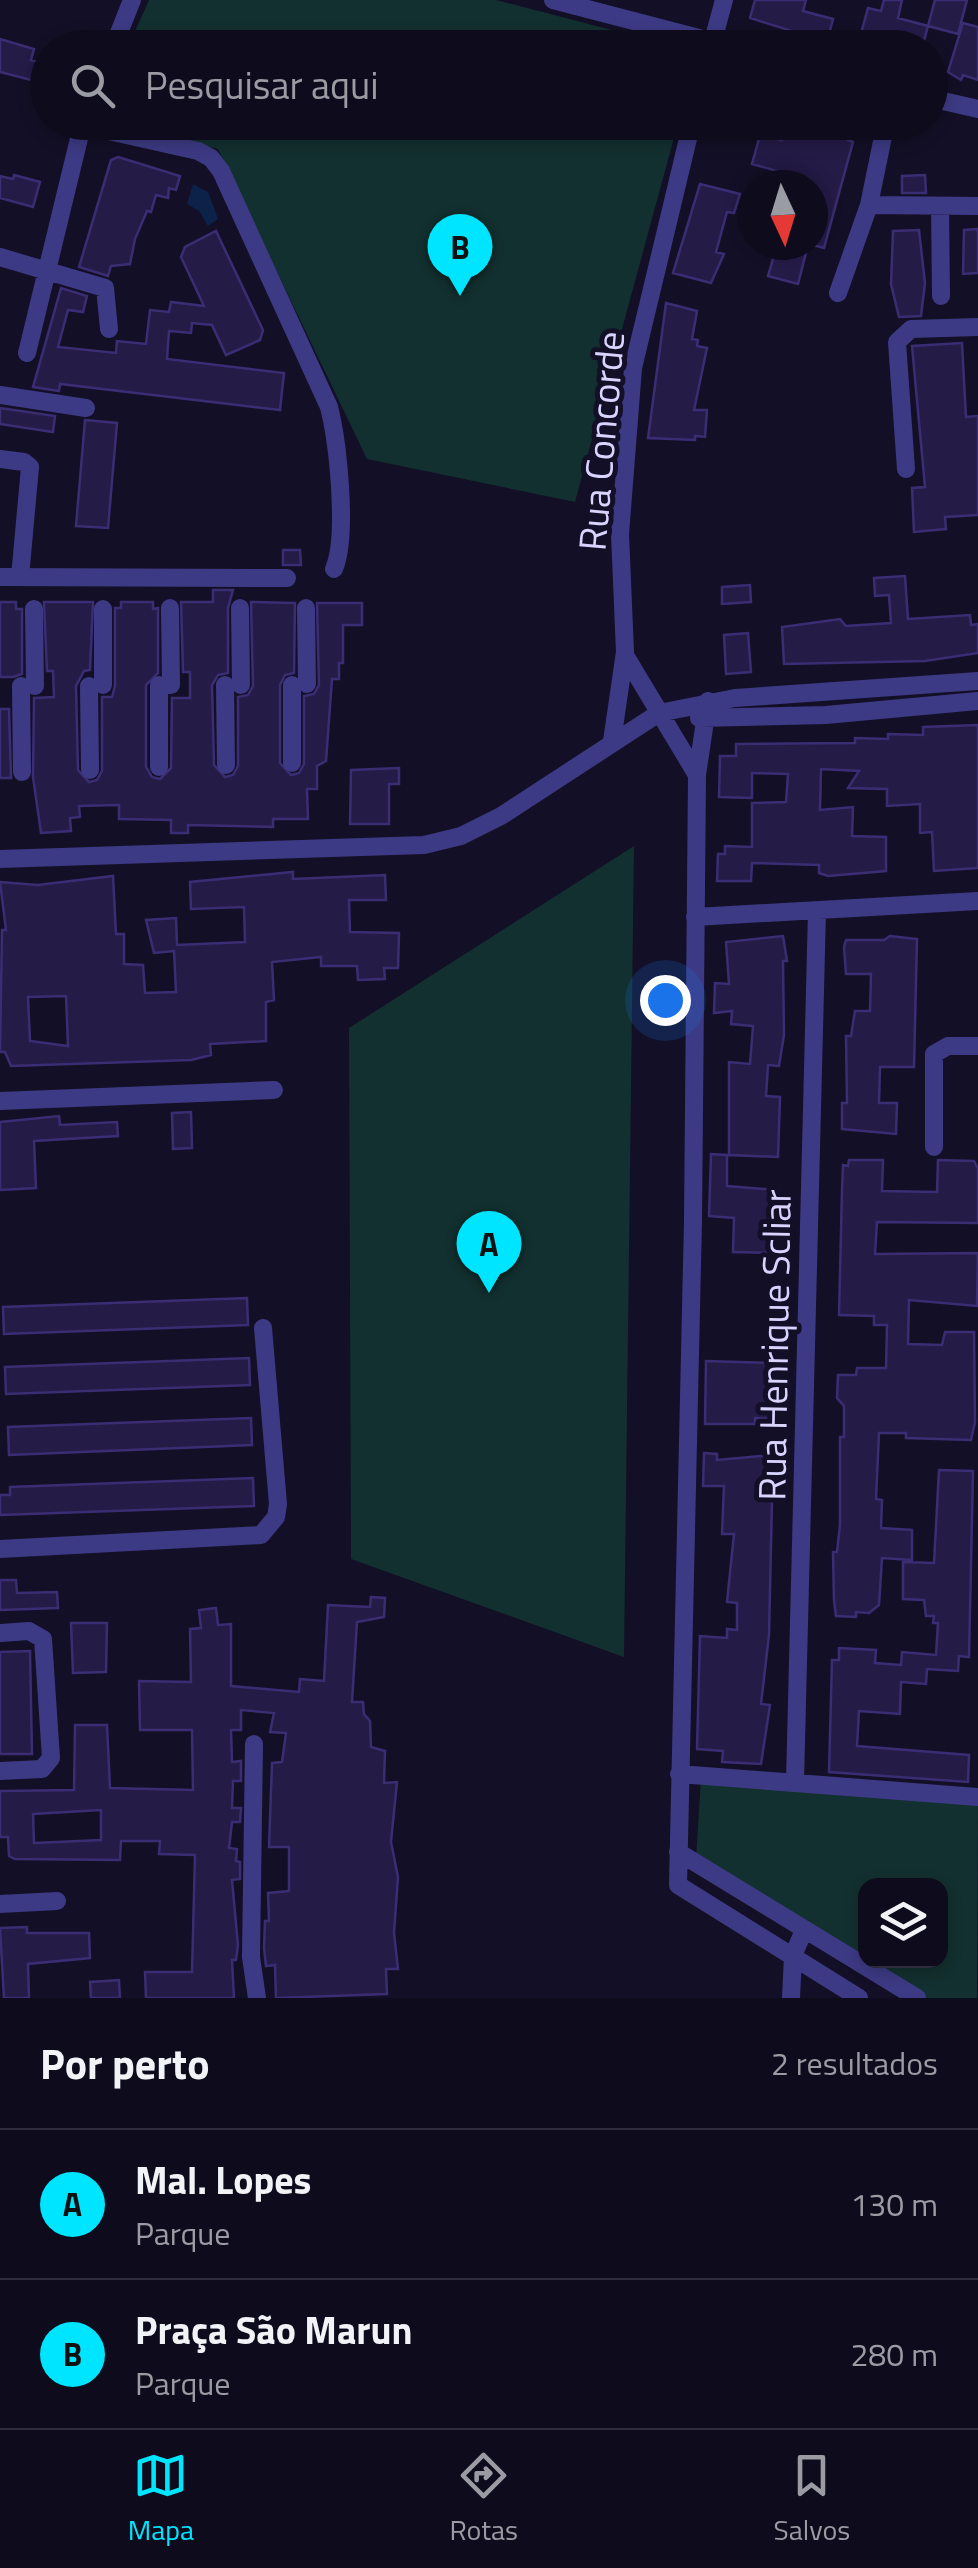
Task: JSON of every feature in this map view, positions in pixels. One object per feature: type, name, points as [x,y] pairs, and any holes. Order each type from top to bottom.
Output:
[{"type":"street","points":[[120,30],[132,0]]},
{"type":"street","points":[[553,0],[661,30]]},
{"type":"street","points":[[716,30],[724,0]]},
{"type":"street","points":[[948,102],[978,109]]},
{"type":"street","points":[[27,353],[78,140]]},
{"type":"street","points":[[151,140],[198,151],[221,170],[328,407],[334,429],[340,548],[334,569]]},
{"type":"street","name":"Rua Concorde","points":[[612,741],[624,652],[620,534],[633,368],[688,140]]},
{"type":"street","points":[[838,293],[869,206],[882,140]]},
{"type":"street","points":[[869,206],[978,206]]},
{"type":"street","points":[[940,206],[941,296]]},
{"type":"street","points":[[0,257],[107,290],[109,328]]},
{"type":"street","points":[[906,469],[897,342],[911,329],[978,327]]},
{"type":"street","points":[[0,394],[86,408]]},
{"type":"street","points":[[0,459],[24,462],[30,467],[20,577]]},
{"type":"street","points":[[0,577],[287,578]]},
{"type":"street","points":[[159,768],[170,608]]},
{"type":"street","points":[[226,765],[240,608]]},
{"type":"street","points":[[292,763],[306,608]]},
{"type":"street","points":[[90,770],[102,609]]},
{"type":"street","points":[[22,772],[34,610]]},
{"type":"street","name":"Rua Concorde","points":[[624,652],[636,680],[672,728],[696,775]]},
{"type":"street","points":[[708,710],[978,681]]},
{"type":"street","points":[[0,859],[398,848],[443,842],[500,816],[659,713],[978,702]]},
{"type":"street","points":[[708,710],[696,775],[678,1885],[860,1998]]},
{"type":"street","points":[[696,917],[978,901]]},
{"type":"street","name":"Rua Henrique Scliar","points":[[795,1781],[817,911]]},
{"type":"street","points":[[934,1146],[934,1054],[948,1046],[978,1046]]},
{"type":"street","points":[[0,1101],[274,1090]]},
{"type":"street","points":[[0,1549],[261,1535],[276,1518],[278,1504],[263,1328]]},
{"type":"street","points":[[0,1633],[29,1631],[43,1639],[51,1758],[42,1768],[0,1771]]},
{"type":"street","points":[[254,1744],[251,1957],[258,1998]]},
{"type":"street","points":[[679,1774],[978,1797]]},
{"type":"street","points":[[678,1852],[917,1998]]},
{"type":"street","points":[[0,1904],[57,1901]]},
{"type":"street","points":[[792,1998],[793,1956],[804,1930]]},
{"type":"green space","points":[[149,0],[496,0],[612,30],[136,30]]},
{"type":"green space","points":[[182,140],[673,140],[575,502],[367,459],[218,149]]},
{"type":"green space","points":[[634,846],[624,1657],[351,1559],[349,1028]]},
{"type":"green space","points":[[701,1778],[978,1803],[977,1998],[927,1998],[877,1968],[948,1968],[948,1878],[858,1878],[858,1956],[696,1859]]},
{"type":"water","points":[[193,184],[208,192],[218,219],[208,226],[199,211],[187,204]]},
{"type":"building","points":[[755,0],[806,0],[803,11],[833,19],[830,30],[788,30],[750,18]]},
{"type":"building","points":[[884,0],[902,0],[898,18],[928,26],[927,30],[862,30],[868,8],[881,11]]},
{"type":"building","points":[[935,0],[967,0],[958,34],[928,26]]},
{"type":"building","points":[[963,23],[978,27],[978,80],[963,75],[961,80],[948,72]]},
{"type":"building","points":[[0,39],[30,48],[30,80],[0,72]]},
{"type":"building","points":[[759,140],[853,142],[828,233],[828,170],[774,170],[752,164]]},
{"type":"building","points":[[118,157],[180,176],[176,190],[169,188],[168,198],[156,195],[135,239],[130,264],[111,266],[108,276],[79,267],[111,160]]},
{"type":"building","points":[[14,175],[40,182],[33,207],[0,198],[0,176],[13,179]]},
{"type":"building","points":[[925,175],[926,193],[902,193],[902,176]]},
{"type":"building","points":[[700,184],[738,194],[734,213],[727,212],[716,252],[724,254],[711,283],[673,273]]},
{"type":"building","points":[[978,229],[978,273],[963,274],[964,230]]},
{"type":"building","points":[[919,230],[925,283],[921,316],[899,317],[891,284],[893,231]]},
{"type":"building","points":[[216,231],[263,330],[260,340],[226,355],[212,325],[192,323],[191,333],[169,331],[167,359],[284,373],[280,410],[60,384],[59,391],[33,387],[61,288],[87,296],[83,312],[68,310],[58,347],[116,353],[117,341],[146,344],[150,310],[169,312],[171,302],[204,306],[181,257],[185,247]]},
{"type":"building","points":[[773,260],[804,260],[798,284],[768,276]]},
{"type":"building","points":[[666,303],[697,311],[692,339],[698,340],[697,346],[707,348],[694,410],[707,410],[705,437],[695,436],[695,440],[648,438]]},
{"type":"building","points":[[962,343],[966,417],[978,416],[978,515],[945,517],[946,529],[914,532],[912,488],[925,487],[912,346]]},
{"type":"building","points":[[0,408],[55,416],[53,432],[0,424]]},
{"type":"building","points":[[85,420],[117,423],[108,528],[76,526]]},
{"type":"building","points":[[283,550],[300,550],[301,565],[283,565]]},
{"type":"building","points":[[905,576],[908,619],[970,615],[971,625],[978,624],[978,653],[925,661],[784,664],[782,627],[840,619],[846,626],[891,623],[889,595],[875,596],[874,578]]},
{"type":"building","points":[[750,585],[751,602],[722,604],[722,587]]},
{"type":"building","points":[[213,590],[233,590],[228,608],[228,673],[218,675],[212,685],[214,765],[225,777],[233,775],[238,766],[238,697],[248,695],[253,686],[251,602],[295,603],[294,673],[285,675],[280,685],[280,763],[291,775],[299,773],[304,764],[304,696],[314,694],[319,685],[317,603],[362,603],[362,625],[343,625],[343,663],[339,663],[339,679],[332,679],[326,761],[317,766],[317,789],[307,789],[308,819],[273,819],[273,827],[188,825],[188,833],[171,833],[171,820],[119,819],[119,805],[79,806],[80,817],[70,818],[71,831],[41,833],[33,777],[34,698],[54,697],[53,671],[47,671],[44,602],[93,602],[90,670],[84,671],[76,686],[78,770],[89,782],[97,780],[102,771],[102,697],[112,697],[115,686],[115,608],[121,608],[121,602],[153,602],[153,609],[158,608],[158,673],[146,685],[146,767],[152,777],[160,779],[171,768],[172,698],[190,698],[190,672],[183,672],[181,602],[213,602]]},
{"type":"building","points":[[0,602],[16,602],[16,609],[22,609],[22,674],[13,677],[0,677]]},
{"type":"building","points":[[748,633],[751,672],[726,674],[724,635]]},
{"type":"building","points":[[0,709],[9,709],[11,778],[0,778]]},
{"type":"building","points":[[978,725],[978,868],[934,871],[932,832],[920,833],[920,804],[887,806],[887,789],[848,788],[859,771],[821,769],[820,810],[853,807],[852,836],[886,837],[886,871],[828,876],[819,873],[819,865],[752,863],[751,881],[717,881],[718,854],[725,854],[725,846],[752,847],[752,803],[786,802],[788,774],[752,773],[752,798],[719,797],[720,756],[736,756],[736,744],[855,743],[855,738],[888,739],[888,734],[923,735],[923,727]]},
{"type":"building","points":[[399,768],[399,784],[389,784],[389,824],[350,824],[351,770]]},
{"type":"building","points":[[293,872],[293,879],[385,875],[386,900],[349,900],[350,932],[399,933],[398,968],[384,968],[385,979],[358,980],[357,966],[321,966],[321,957],[272,962],[274,1000],[266,1002],[266,1041],[210,1044],[211,1055],[191,1060],[11,1066],[5,1052],[0,1052],[2,930],[6,930],[0,882],[38,885],[113,876],[116,934],[124,934],[124,964],[143,965],[145,993],[176,992],[174,951],[154,953],[146,920],[176,918],[177,945],[245,942],[244,907],[191,909],[190,882]],"holes":[[[66,996],[68,1046],[30,1041],[28,997]]]},
{"type":"building","points":[[783,936],[787,961],[783,961],[784,1035],[779,1066],[768,1065],[766,1096],[780,1097],[778,1157],[729,1155],[729,1062],[750,1064],[753,1026],[731,1024],[732,1011],[714,1013],[715,983],[729,984],[726,942]]},
{"type":"building","points":[[890,936],[917,939],[914,1067],[880,1067],[879,1103],[897,1103],[896,1134],[842,1129],[842,1103],[847,1103],[846,1036],[851,1036],[855,1011],[870,1011],[871,974],[846,974],[844,947],[846,940],[884,940]]},
{"type":"building","points":[[191,1112],[192,1148],[173,1149],[172,1113]]},
{"type":"building","points":[[59,1116],[60,1125],[117,1122],[118,1136],[34,1141],[36,1188],[0,1190],[0,1122]]},
{"type":"building","points":[[711,1154],[727,1155],[727,1186],[778,1190],[771,1253],[733,1252],[734,1218],[709,1216]]},
{"type":"building","points":[[849,1160],[883,1160],[882,1191],[937,1192],[938,1160],[974,1161],[978,1169],[978,1223],[877,1222],[875,1254],[978,1253],[977,1306],[909,1300],[908,1344],[942,1345],[945,1332],[974,1332],[975,1422],[971,1440],[879,1433],[876,1499],[882,1500],[881,1528],[912,1530],[912,1560],[882,1558],[879,1605],[869,1613],[856,1612],[856,1617],[836,1616],[834,1601],[833,1552],[837,1552],[840,1525],[840,1437],[844,1437],[844,1406],[837,1398],[838,1375],[856,1375],[857,1368],[886,1368],[887,1325],[874,1325],[874,1316],[839,1315],[843,1165],[848,1166]]},
{"type":"building","points":[[247,1298],[248,1325],[4,1334],[3,1307]]},
{"type":"building","points":[[249,1358],[250,1385],[6,1394],[5,1367]]},
{"type":"building","points":[[706,1361],[775,1363],[775,1419],[755,1418],[755,1424],[705,1424]]},
{"type":"building","points":[[251,1418],[252,1445],[9,1455],[8,1427]]},
{"type":"building","points":[[704,1453],[717,1454],[717,1460],[773,1455],[769,1635],[761,1704],[770,1705],[761,1764],[722,1762],[723,1751],[697,1749],[700,1636],[727,1638],[727,1629],[737,1630],[737,1603],[727,1602],[734,1534],[722,1534],[724,1486],[703,1486]]},
{"type":"building","points":[[939,1470],[973,1471],[969,1657],[959,1656],[958,1671],[927,1669],[926,1684],[901,1682],[900,1714],[859,1711],[857,1746],[969,1755],[968,1782],[829,1772],[832,1660],[839,1660],[839,1648],[876,1650],[875,1663],[901,1665],[902,1652],[936,1655],[938,1623],[933,1623],[934,1616],[926,1616],[924,1600],[903,1599],[903,1562],[934,1563]]},
{"type":"building","points":[[253,1478],[254,1506],[0,1515],[0,1495],[10,1495],[10,1487]]},
{"type":"building","points":[[0,1580],[16,1580],[17,1593],[57,1592],[58,1608],[0,1610]]},
{"type":"building","points":[[371,1597],[385,1598],[384,1617],[357,1622],[352,1702],[363,1702],[364,1714],[370,1721],[371,1747],[385,1751],[384,1783],[397,1782],[391,1842],[398,1877],[394,1933],[398,1969],[386,1969],[387,1994],[276,1998],[275,1965],[266,1966],[265,1921],[269,1921],[268,1893],[289,1891],[289,1847],[269,1847],[272,1763],[282,1762],[286,1733],[270,1732],[274,1713],[241,1710],[241,1730],[231,1730],[232,1762],[241,1761],[241,1781],[233,1781],[232,1808],[241,1808],[240,1822],[232,1822],[229,1848],[237,1849],[236,1861],[240,1862],[240,1879],[232,1880],[238,1945],[236,1960],[232,1960],[234,1998],[146,1998],[145,1972],[192,1972],[195,1855],[159,1854],[160,1841],[121,1841],[120,1860],[15,1859],[9,1856],[8,1837],[0,1837],[0,1791],[74,1790],[75,1725],[107,1725],[110,1788],[193,1790],[192,1730],[140,1730],[139,1681],[191,1682],[190,1629],[201,1628],[199,1610],[216,1608],[218,1625],[231,1624],[231,1686],[299,1692],[300,1679],[324,1681],[328,1605],[370,1607]],"holes":[[[101,1810],[101,1840],[34,1843],[33,1814]]]},
{"type":"building","points":[[71,1623],[107,1623],[106,1672],[73,1673]]},
{"type":"building","points":[[30,1651],[32,1754],[0,1754],[0,1652]]},
{"type":"building","points":[[27,1927],[27,1933],[89,1933],[90,1958],[28,1964],[29,1998],[4,1998],[0,1928]]},
{"type":"building","points":[[119,1980],[120,1998],[91,1998],[90,1982]]},
{"type":"place","name":"Praça São Marun","points":[[460,296]]},
{"type":"place","name":"Mal. Lopes","points":[[489,1293]]}]
